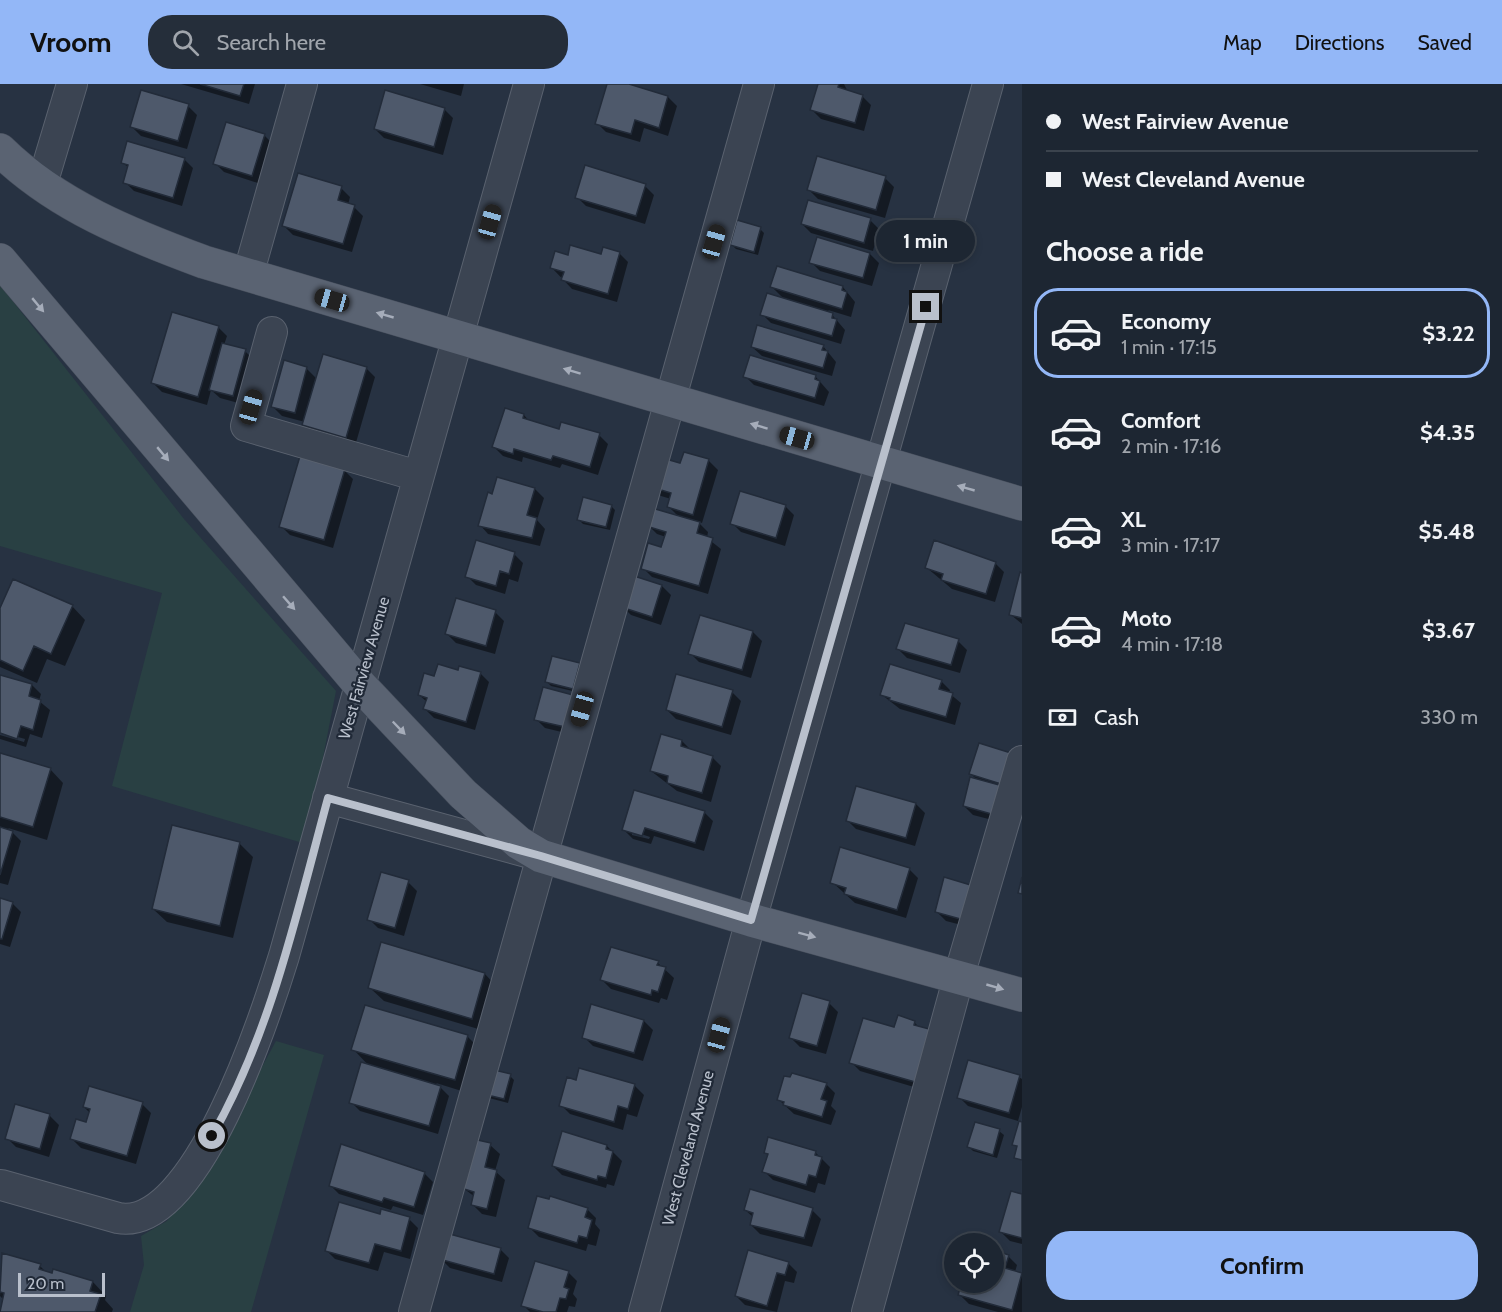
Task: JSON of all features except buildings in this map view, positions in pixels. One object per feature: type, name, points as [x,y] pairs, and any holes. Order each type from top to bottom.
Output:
[{"type":"main road","points":[[0,150],[42,184],[100,221],[141,239],[248,275],[1022,504]]},
{"type":"main road","points":[[0,260],[360,685],[463,794],[519,843],[541,856],[751,920],[1022,995]]},
{"type":"street","points":[[42,184],[72,84]]},
{"type":"street","points":[[248,275],[303,84]]},
{"type":"street","name":"West Fairview Avenue","points":[[1,1185],[125,1220],[137,1218],[160,1206],[183,1181],[218,1126],[240,1081],[272,996],[529,84]]},
{"type":"street","points":[[415,1312],[759,84]]},
{"type":"street","name":"West Cleveland Avenue","points":[[644,1312],[751,920],[988,84]]},
{"type":"street","points":[[272,332],[246,426],[418,476]]},
{"type":"street","points":[[867,1312],[959,976],[1022,761]]},
{"type":"street","points":[[328,798],[541,856]]},
{"type":"green space","points":[[0,285],[184,519],[336,691],[306,844],[112,786],[162,593],[0,546]]},
{"type":"green space","points":[[276,1041],[324,1055],[251,1312],[130,1312],[144,1265],[141,1236],[167,1221],[208,1166]]},
{"type":"route","points":[[212,1136],[240,1081],[259,1034],[284,956],[328,798],[541,856],[751,920],[926,307]]}]
